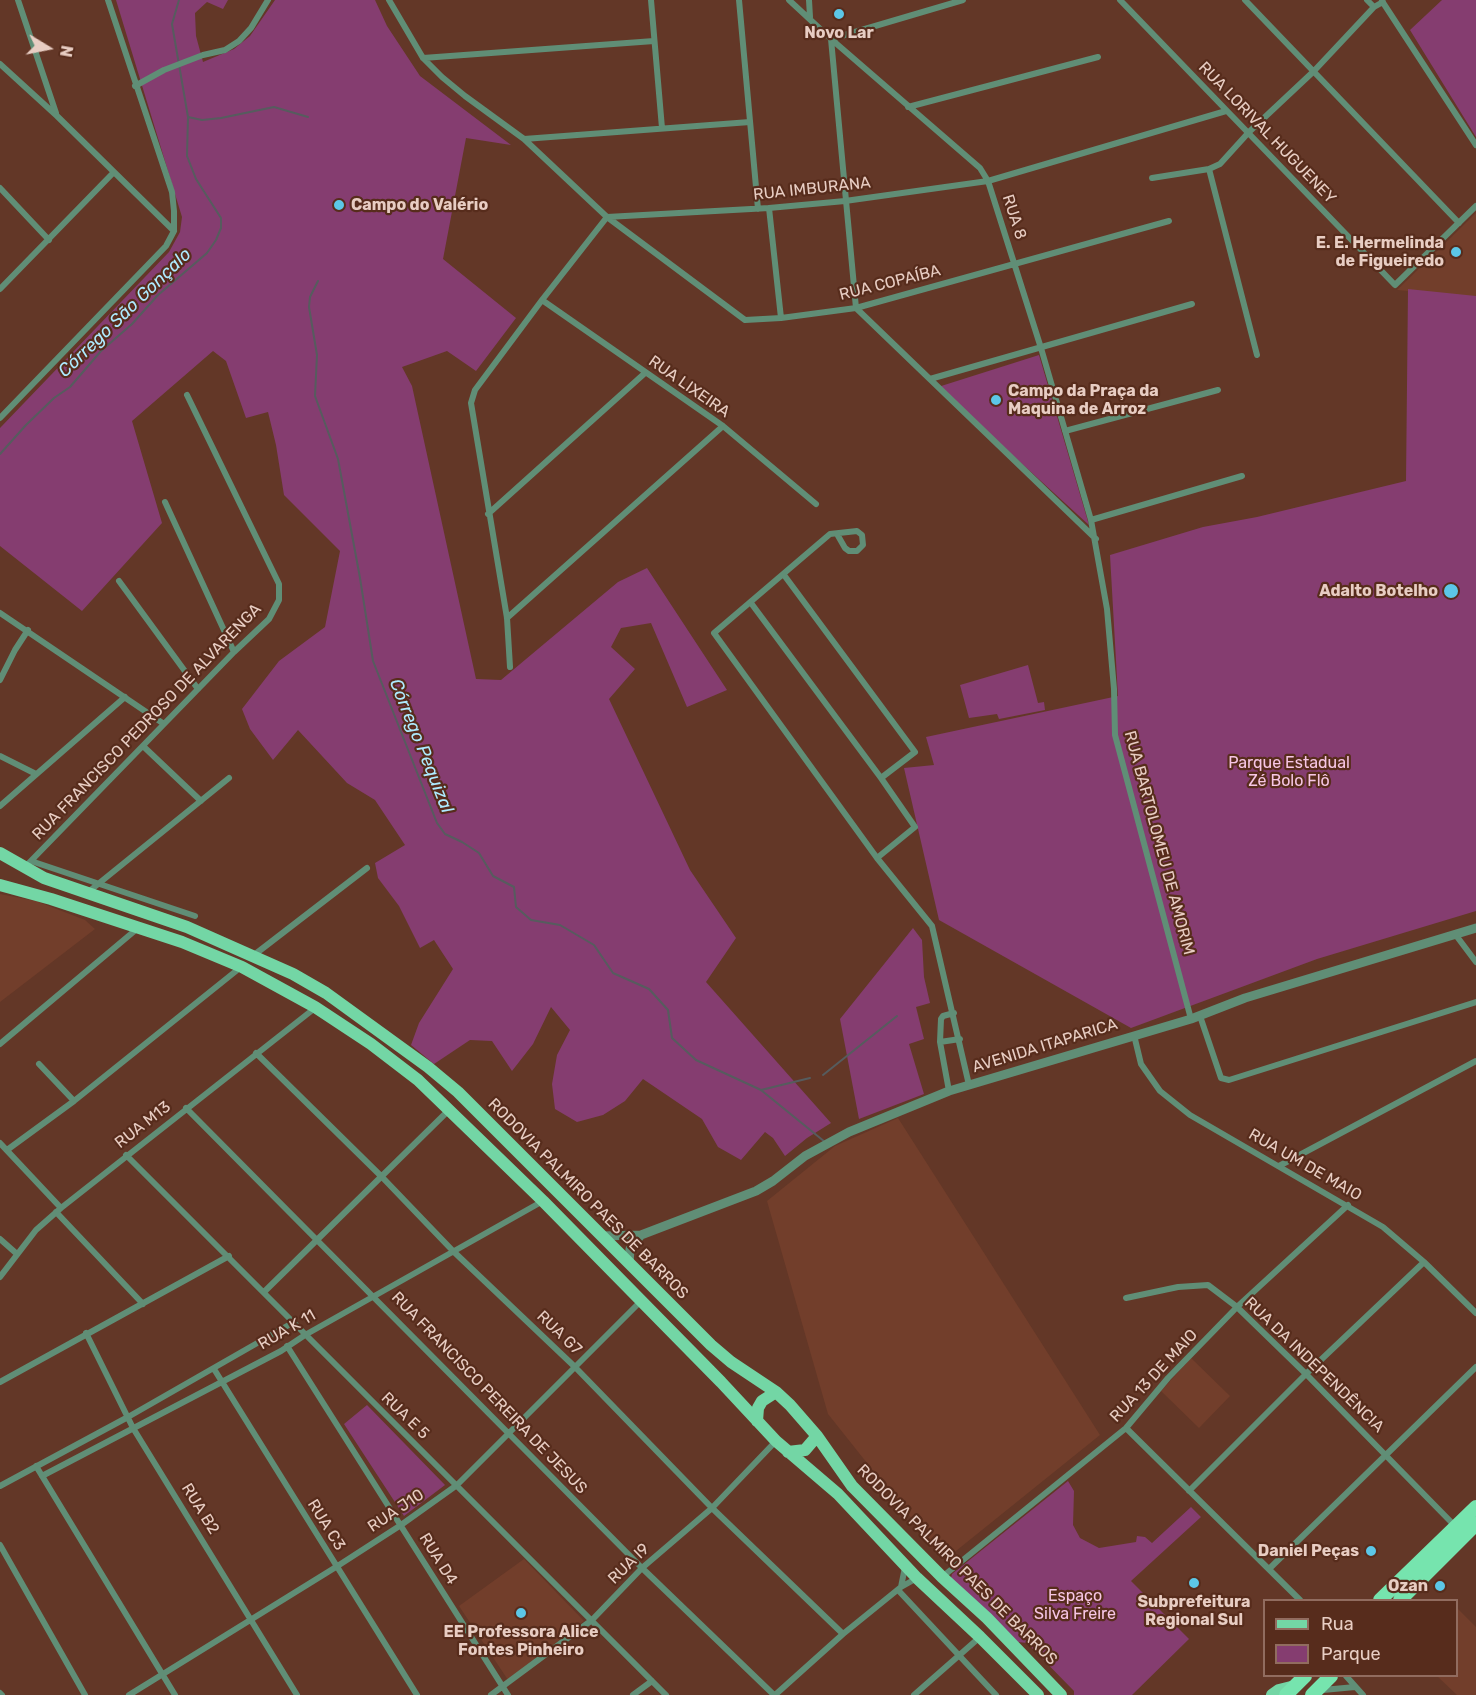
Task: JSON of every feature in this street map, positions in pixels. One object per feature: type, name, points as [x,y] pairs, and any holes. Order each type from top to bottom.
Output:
[{"type":"highway","points":[[1381,1599],[1476,1507]]},
{"type":"highway","points":[[1401,1599],[1476,1524]]},
{"type":"highway","points":[[1291,1691],[1304,1677]]},
{"type":"highway","points":[[1318,1693],[1331,1677]]},
{"type":"main road","name":"RODOVIA PALMIRO PAES DE BARROS","points":[[0,853],[28,864],[44,878],[187,927],[293,974],[326,993],[428,1067],[458,1092],[711,1345],[731,1362],[776,1392],[805,1420],[852,1486],[942,1577],[987,1618],[1061,1695]]},
{"type":"main road","name":"RODOVIA PALMIRO PAES DE BARROS","points":[[0,885],[51,898],[182,942],[242,967],[315,1008],[371,1044],[418,1080],[543,1201],[776,1441],[838,1494],[905,1566],[1038,1695]]},
{"type":"main road","points":[[758,1421],[758,1408],[762,1401],[776,1392]]},
{"type":"main road","points":[[788,1452],[805,1450],[817,1436]]},
{"type":"main road","points":[[1272,1695],[1279,1690],[1291,1691]]},
{"type":"street","points":[[18,0],[57,116]]},
{"type":"street","points":[[0,418],[166,246],[174,231],[172,192],[108,0]]},
{"type":"street","points":[[135,86],[164,70],[203,55],[225,50],[239,41],[251,28],[268,0]]},
{"type":"street","name":"RUA COPAÍBA","points":[[389,0],[423,58],[465,96],[524,139],[607,217],[745,320],[781,318],[856,308],[1169,220]]},
{"type":"street","points":[[651,0],[662,128]]},
{"type":"street","points":[[740,0],[758,209]]},
{"type":"street","name":"RUA 8","points":[[789,0],[980,168],[988,181],[1041,348],[1096,538]]},
{"type":"street","points":[[808,0],[810,17]]},
{"type":"street","points":[[963,0],[831,39],[856,308],[1096,538]]},
{"type":"street","name":"RUA LORIVAL HUGUENEY","points":[[1120,0],[1395,285],[1459,223]]},
{"type":"street","points":[[1245,0],[1459,223],[1476,206]]},
{"type":"street","points":[[1367,0],[1374,7]]},
{"type":"street","points":[[1152,178],[1209,169],[1220,164],[1249,132],[1314,71],[1374,7],[1383,1],[1476,145]]},
{"type":"street","points":[[423,58],[654,41]]},
{"type":"street","points":[[908,107],[1098,57]]},
{"type":"street","points":[[0,64],[57,116],[174,231]]},
{"type":"street","name":"RUA IMBURANA","points":[[607,217],[758,209],[845,201],[988,181],[1226,111]]},
{"type":"street","points":[[524,139],[750,122]]},
{"type":"street","points":[[1209,169],[1257,355]]},
{"type":"street","points":[[0,290],[114,172]]},
{"type":"street","points":[[0,188],[49,240]]},
{"type":"street","points":[[769,208],[781,318]]},
{"type":"street","points":[[510,667],[507,618],[471,403],[475,390],[607,217]]},
{"type":"street","name":"RUA LIXEIRA","points":[[542,300],[723,426],[816,504]]},
{"type":"street","points":[[930,379],[1192,304]]},
{"type":"street","points":[[488,514],[645,373]]},
{"type":"street","points":[[1065,431],[1218,390]]},
{"type":"street","name":"RUA FRANCISCO PEDROSO DE ALVARENGA","points":[[28,864],[269,618],[279,600],[279,584],[187,395]]},
{"type":"street","points":[[507,618],[723,426]]},
{"type":"street","points":[[1091,520],[1242,476]]},
{"type":"street","points":[[165,502],[234,652]]},
{"type":"street","points":[[837,534],[849,551],[857,551],[864,545],[862,535],[857,531],[828,535],[714,633],[877,858],[932,926],[969,1085]]},
{"type":"street","name":"RUA BARTOLOMEU DE AMORIM","points":[[1096,538],[1110,637],[1115,735],[1196,1017],[1221,1078],[1229,1080],[1476,1002]]},
{"type":"street","points":[[784,575],[915,752],[881,778]]},
{"type":"street","points":[[119,581],[198,689]]},
{"type":"street","points":[[751,603],[915,827],[877,858]]},
{"type":"street","points":[[0,613],[164,724]]},
{"type":"street","points":[[0,680],[28,630]]},
{"type":"street","points":[[0,806],[125,697]]},
{"type":"street","points":[[143,746],[201,801]]},
{"type":"street","points":[[0,756],[36,774]]},
{"type":"street","points":[[86,894],[229,778]]},
{"type":"street","points":[[28,864],[99,883],[195,916]]},
{"type":"street","points":[[254,955],[367,868]]},
{"type":"street","points":[[0,1044],[139,928]]},
{"type":"street","name":"AVENIDA ITAPARICA","points":[[601,1236],[641,1235],[756,1191],[805,1156],[849,1132],[949,1091],[1196,1017],[1245,998],[1476,928]]},
{"type":"street","points":[[1455,934],[1476,962]]},
{"type":"street","points":[[7,1150],[74,1101],[242,967]]},
{"type":"street","name":"RUA M13","points":[[0,1277],[36,1230],[59,1210],[315,1008]]},
{"type":"street","points":[[949,1091],[940,1042],[941,1019],[943,1016],[954,1014]]},
{"type":"street","name":"RUA UM DE MAIO","points":[[1134,1035],[1141,1064],[1160,1090],[1190,1115],[1383,1227],[1424,1262],[1476,1314]]},
{"type":"street","points":[[940,1042],[960,1039]]},
{"type":"street","name":"RUA G7","points":[[256,1053],[382,1177],[453,1251],[575,1367],[712,1508],[843,1634]]},
{"type":"street","points":[[1279,1166],[1476,1061]]},
{"type":"street","points":[[39,1064],[74,1101]]},
{"type":"street","name":"RUA FRANCISCO PEREIRA DE JESUS","points":[[186,1108],[642,1569],[775,1695]]},
{"type":"street","points":[[264,1292],[449,1110]]},
{"type":"street","points":[[0,1143],[143,1304]]},
{"type":"street","name":"RUA E 5","points":[[126,1155],[666,1695]]},
{"type":"street","name":"RUA K 11","points":[[42,1476],[287,1346],[543,1201]]},
{"type":"street","name":"RUA 13 DE MAIO","points":[[942,1577],[1126,1428],[1168,1378],[1237,1307],[1348,1205]]},
{"type":"street","points":[[629,1264],[630,1249],[641,1235]]},
{"type":"street","points":[[0,1239],[17,1254]]},
{"type":"street","points":[[0,1382],[229,1256]]},
{"type":"street","points":[[1190,1491],[1306,1374],[1424,1262]]},
{"type":"street","name":"RUA DA INDEPENDÊNCIA","points":[[1126,1298],[1178,1287],[1208,1285],[1237,1307],[1306,1374],[1456,1527]]},
{"type":"street","name":"RUA J10","points":[[129,1695],[336,1567],[457,1485],[641,1301]]},
{"type":"street","name":"RUA K 11","points":[[0,1486],[128,1417],[294,1322]]},
{"type":"street","name":"RUA B2","points":[[86,1334],[133,1428],[297,1695]]},
{"type":"street","name":"RUA D4","points":[[287,1346],[508,1695]]},
{"type":"street","points":[[1269,1569],[1476,1367]]},
{"type":"street","name":"RUA C3","points":[[214,1369],[417,1695]]},
{"type":"street","points":[[1126,1428],[1299,1599]]},
{"type":"street","name":"RUA I9","points":[[491,1695],[592,1620],[642,1569],[712,1508],[776,1441]]},
{"type":"street","points":[[36,1466],[175,1695]]},
{"type":"street","points":[[0,1545],[85,1695]]},
{"type":"street","points":[[900,1589],[905,1566]]},
{"type":"street","points":[[775,1695],[843,1634],[917,1578]]},
{"type":"street","points":[[900,1589],[958,1656],[996,1695]]},
{"type":"street","points":[[914,1695],[980,1637]]},
{"type":"street","points":[[1347,1677],[1363,1695]]},
{"type":"street","points":[[633,1695],[652,1681]]},
{"type":"street","points":[[1318,1693],[1355,1687]]},
{"type":"shaded area","name":"E. E. Hermelinda de Figueiredo","points":[[1476,213],[1476,297],[1397,290]]},
{"type":"shaded area","points":[[0,894],[36,901],[85,920],[95,929],[0,1002]]},
{"type":"shaded area","points":[[898,1118],[1100,1435],[946,1559],[828,1414],[767,1201],[835,1146]]},
{"type":"shaded area","points":[[1191,1358],[1230,1396],[1199,1428],[1161,1391]]},
{"type":"shaded area","name":"EE Professora Alice Fontes Pinheiro","points":[[524,1559],[584,1621],[508,1680],[459,1606]]},
{"type":"shaded area","points":[[1458,1609],[1476,1627],[1476,1695],[1457,1695],[1438,1677],[1458,1677]]},
{"type":"green space","points":[[116,0],[228,0],[223,9],[207,2],[195,13],[196,36],[203,62],[234,49],[250,36],[275,0],[375,0],[387,26],[420,76],[511,145],[466,138],[443,259],[516,318],[476,371],[447,351],[402,367],[412,386],[476,679],[501,680],[618,582],[647,568],[727,690],[687,707],[651,623],[621,628],[611,647],[635,669],[609,699],[690,870],[736,938],[706,982],[831,1123],[807,1138],[785,1156],[773,1138],[765,1132],[741,1160],[718,1147],[702,1119],[643,1079],[625,1101],[603,1115],[577,1122],[555,1109],[552,1084],[557,1055],[570,1030],[551,1007],[533,1044],[512,1071],[492,1041],[470,1040],[434,1064],[411,1045],[419,1023],[453,969],[434,940],[420,948],[399,906],[378,878],[375,863],[405,845],[375,800],[347,783],[298,730],[273,760],[250,729],[242,709],[279,661],[325,627],[340,551],[284,495],[268,412],[246,418],[226,361],[213,351],[132,421],[162,523],[82,611],[0,546],[0,428],[169,252],[180,232],[182,217]]},
{"type":"green space","points":[[1442,0],[1476,0],[1476,137],[1410,30]]},
{"type":"green space","name":"Parque Estadual Zé Bolo Flô","points":[[1408,289],[1476,296],[1476,911],[1317,959],[1131,1028],[939,920],[904,768],[934,765],[926,737],[1118,696],[1110,555],[1203,527],[1257,517],[1406,481]]},
{"type":"green space","points":[[1039,355],[1089,525],[938,387]]},
{"type":"green space","points":[[1028,665],[1038,703],[1044,702],[1045,710],[999,719],[997,714],[969,718],[960,685]]},
{"type":"green space","points":[[913,928],[922,940],[924,977],[930,1003],[916,1007],[924,1039],[909,1044],[924,1094],[859,1119],[840,1019]]},
{"type":"green space","points":[[367,1405],[445,1485],[404,1516],[344,1424]]},
{"type":"green space","name":"Espaço Silva Freire","points":[[1068,1481],[1074,1491],[1073,1525],[1080,1538],[1099,1548],[1136,1542],[1137,1536],[1145,1537],[1152,1543],[1191,1507],[1201,1517],[1131,1581],[1189,1639],[1132,1695],[1074,1695],[1074,1691],[1027,1643],[1018,1642],[951,1578],[952,1574]]},
{"type":"waterway","name":"Córrego São Gonçalo","points":[[0,454],[54,398],[70,387],[101,351],[132,324],[158,295],[207,253],[221,228],[221,218],[196,179],[187,156],[188,117],[172,24],[179,0]]},
{"type":"waterway","name":"Córrego Pequizal","points":[[188,117],[202,120],[221,118],[274,107],[308,117]]},
{"type":"waterway","name":"Córrego Pequizal","points":[[318,281],[310,297],[309,307],[317,355],[315,396],[338,459],[373,661],[437,823],[445,834],[479,853],[493,876],[514,887],[516,907],[531,920],[560,925],[594,945],[613,973],[649,989],[668,1010],[672,1038],[696,1060],[761,1090],[825,1142]]},
{"type":"waterway","name":"Córrego Pequizal","points":[[823,1075],[897,1016]]},
{"type":"waterway","name":"Córrego Pequizal","points":[[761,1090],[810,1078]]},
{"type":"place","name":"Novo Lar","points":[[839,14]]},
{"type":"place","name":"Campo do Valério","points":[[339,205]]},
{"type":"place","name":"E. E. Hermelinda de Figueiredo","points":[[1456,252]]},
{"type":"place","name":"Campo da Praça da Maquina de Arroz","points":[[996,400]]},
{"type":"place","name":"Adalto Botelho","points":[[1451,591]]},
{"type":"place","name":"Daniel Peças","points":[[1371,1551]]},
{"type":"place","name":"Subprefeitura Regional Sul","points":[[1194,1583]]},
{"type":"place","name":"Ozan","points":[[1440,1586]]},
{"type":"place","name":"EE Professora Alice Fontes Pinheiro","points":[[521,1613]]}]
